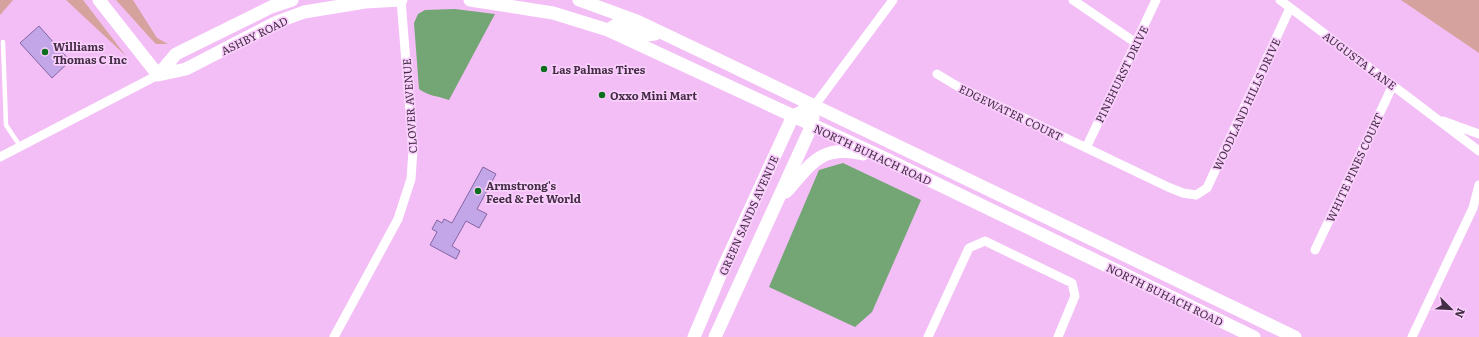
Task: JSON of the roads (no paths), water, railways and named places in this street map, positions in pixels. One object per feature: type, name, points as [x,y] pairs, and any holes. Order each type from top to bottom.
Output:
[{"type":"main road","points":[[99,0],[158,75]]},
{"type":"main road","name":"ASHBY ROAD","points":[[158,75],[176,54],[271,7],[292,0]]},
{"type":"main road","name":"ASHBY ROAD","points":[[158,75],[186,69],[277,22],[311,11],[365,2],[401,0]]},
{"type":"main road","name":"NORTH BUHACH ROAD","points":[[579,0],[637,21],[815,105],[1295,337]]},
{"type":"main road","name":"NORTH BUHACH ROAD","points":[[476,1],[553,13],[608,30],[886,159],[1254,337]]},
{"type":"main road","points":[[271,7],[277,22]]},
{"type":"main road","points":[[608,30],[616,25],[646,35],[662,33]]},
{"type":"main road","name":"GREEN SANDS AVENUE","points":[[694,337],[724,266],[793,116],[815,105]]},
{"type":"main road","name":"GREEN SANDS AVENUE","points":[[716,337],[812,125],[815,105]]},
{"type":"main road","points":[[777,203],[811,164],[823,154],[843,150],[886,159]]},
{"type":"street","name":"CLOVER AVENUE","points":[[334,337],[398,219],[411,179],[413,150],[401,0]]},
{"type":"street","name":"GREEN SANDS AVENUE","points":[[815,105],[893,0]]},
{"type":"street","points":[[1073,0],[1136,44]]},
{"type":"street","name":"PINEHURST DRIVE","points":[[1086,148],[1156,0]]},
{"type":"street","name":"AUGUSTA LANE","points":[[1280,0],[1393,84],[1479,151]]},
{"type":"street","name":"WOODLAND HILLS DRIVE","points":[[1196,195],[1206,188],[1290,8]]},
{"type":"street","name":"EDGEWATER COURT","points":[[937,74],[957,86],[1168,187],[1183,193],[1196,195]]},
{"type":"street","name":"ASHBY ROAD","points":[[0,157],[158,75]]},
{"type":"street","name":"WHITE PINES COURT","points":[[1315,250],[1393,84]]},
{"type":"street","name":"AUGUSTA LANE","points":[[1440,120],[1479,134]]},
{"type":"street","points":[[1412,337],[1476,205],[1479,185]]},
{"type":"street","points":[[928,337],[969,248],[985,241],[1072,284],[1075,296],[1058,337]]},
{"type":"lane","points":[[3,42],[6,125],[20,146]]},
{"type":"place","name":"Williams Thomas C Inc","points":[[45,52]]},
{"type":"place","name":"Las Palmas Tires","points":[[544,69]]},
{"type":"place","name":"Oxxo Mini Mart","points":[[602,95]]},
{"type":"place","name":"Armstrong's Feed & Pet World","points":[[478,191]]}]
